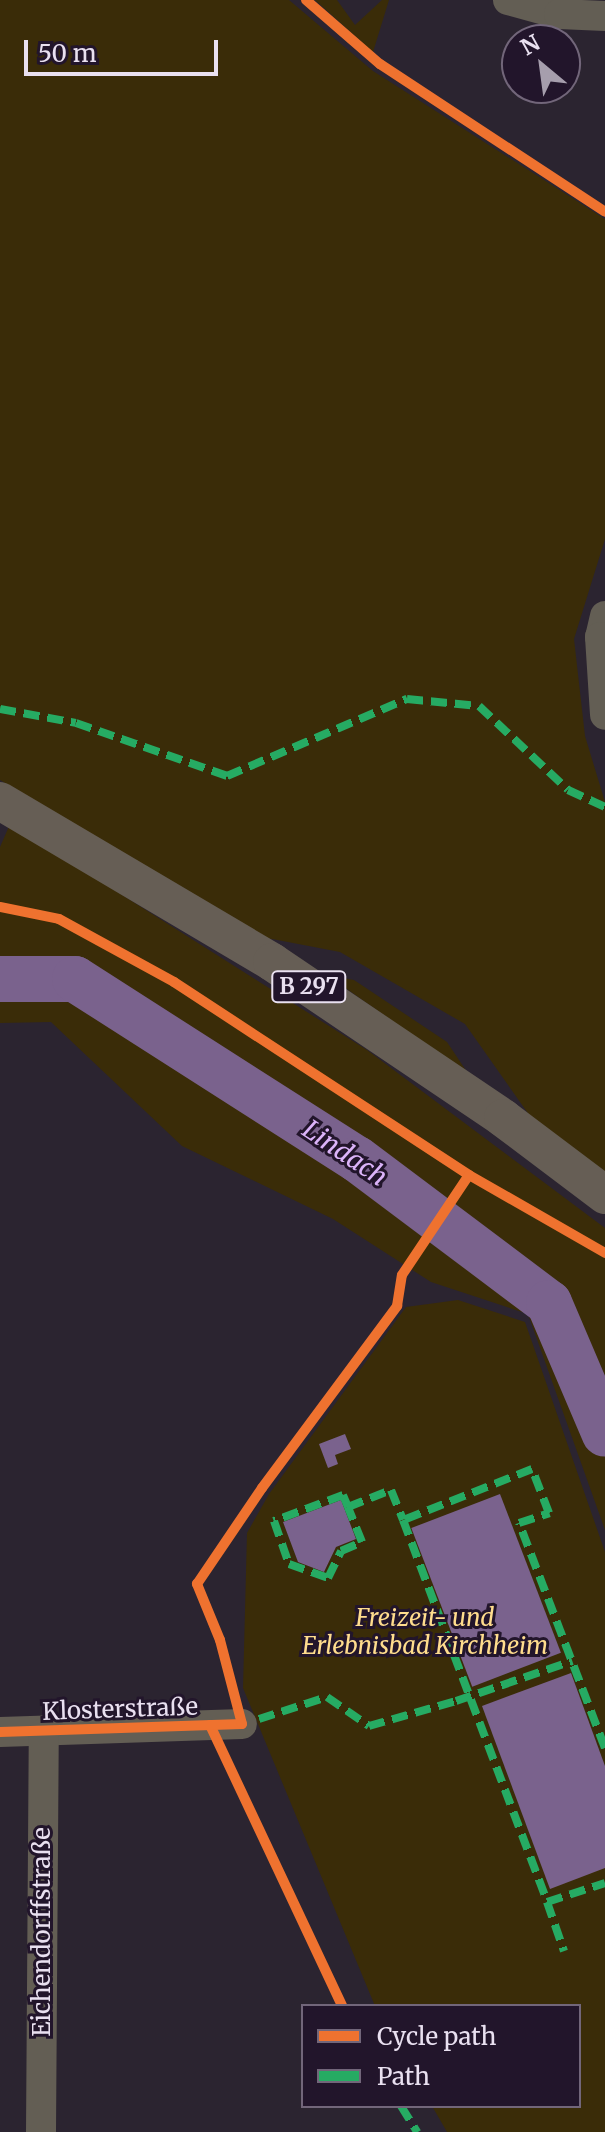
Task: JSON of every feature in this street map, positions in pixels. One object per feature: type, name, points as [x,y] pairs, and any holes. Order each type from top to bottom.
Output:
[{"type":"main road","name":"B 297","points":[[0,801],[272,962],[503,1118],[605,1195]]},
{"type":"street","points":[[508,0],[559,14],[605,16]]},
{"type":"street","points":[[605,616],[600,637],[605,715]]},
{"type":"street","name":"Klosterstraße","points":[[0,1732],[44,1733],[242,1724]]},
{"type":"street","name":"Eichendorffstraße","points":[[41,2132],[44,1733]]},
{"type":"green space","points":[[0,0],[289,0],[373,71],[605,219],[605,539],[574,639],[585,736],[605,802],[605,1173],[532,1119],[465,1024],[340,952],[267,938],[0,780]]},
{"type":"green space","points":[[315,0],[337,0],[355,25],[382,0],[389,0],[373,52]]},
{"type":"green space","points":[[10,824],[367,1050],[605,1228],[605,1530],[528,1314],[431,1282],[333,1219],[182,1146],[51,1022],[0,1023],[0,847]]},
{"type":"green space","points":[[327,975],[354,980],[447,1042],[469,1075]]},
{"type":"green space","name":"Freizeit- und Erlebnisbad Kirchheim","points":[[458,1300],[525,1322],[605,1552],[605,2132],[447,2132],[433,2108],[581,2108],[581,2004],[374,2004],[243,1688],[247,1533],[269,1494],[406,1307]]},
{"type":"shaded area","points":[[345,1434],[351,1449],[335,1455],[338,1464],[328,1468],[319,1444]]},
{"type":"shaded area","points":[[500,1494],[561,1653],[472,1687],[411,1528]]},
{"type":"shaded area","points":[[341,1500],[356,1539],[336,1547],[324,1572],[298,1562],[283,1522]]},
{"type":"shaded area","points":[[571,1673],[605,1766],[605,1868],[550,1889],[482,1706]]},
{"type":"waterway","name":"Lindach","points":[[0,979],[75,979],[357,1159],[549,1303],[605,1434]]},
{"type":"marked path","points":[[0,709],[76,723],[227,776],[407,699],[479,706],[568,790],[605,807]]},
{"type":"marked path","points":[[605,1748],[519,1523],[549,1513],[532,1469],[403,1520],[547,1902],[605,1883]]},
{"type":"marked path","points":[[348,1507],[343,1495],[274,1521],[289,1564],[328,1578],[341,1551],[362,1542],[348,1507],[391,1490],[403,1520]]},
{"type":"marked path","points":[[259,1719],[327,1697],[369,1726],[456,1701],[572,1661]]},
{"type":"marked path","points":[[547,1902],[564,1951]]},
{"type":"marked path","points":[[402,2108],[417,2132]]},
{"type":"cycle path","points":[[306,0],[380,64],[605,212]]},
{"type":"cycle path","points":[[0,907],[59,919],[174,982],[469,1175],[605,1253]]},
{"type":"cycle path","points":[[0,1732],[242,1724],[220,1640],[197,1584],[262,1488],[397,1306],[402,1275],[469,1175]]},
{"type":"cycle path","points":[[210,1725],[341,2004]]}]
